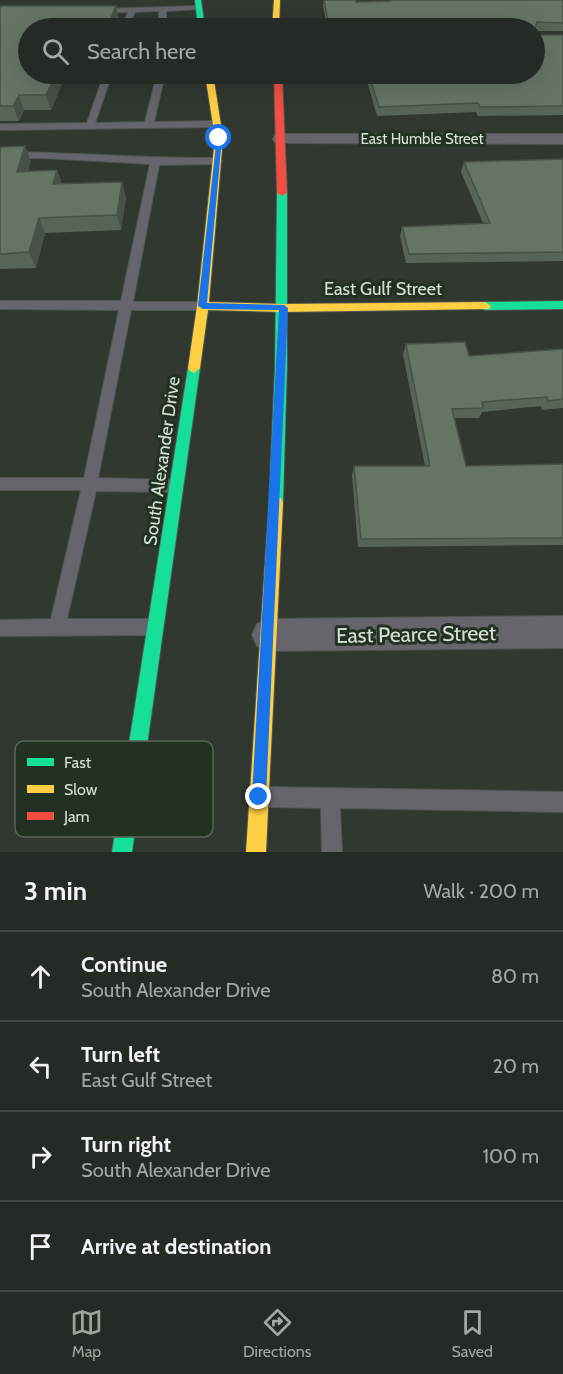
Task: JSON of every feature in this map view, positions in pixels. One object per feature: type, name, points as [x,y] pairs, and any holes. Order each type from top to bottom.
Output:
[{"type":"main road","points":[[276,18],[277,0]]},
{"type":"main road","name":"South Alexander Drive","points":[[138,741],[203,306],[219,138],[211,84]]},
{"type":"main road","points":[[256,852],[284,308],[278,84]]},
{"type":"main road","name":"East Gulf Street","points":[[203,306],[284,308],[563,305]]},
{"type":"main road","name":"South Alexander Drive","points":[[122,852],[124,837]]},
{"type":"street","name":"East Humble Street","points":[[281,140],[563,139]]},
{"type":"street","name":"East Pearce Street","points":[[268,636],[563,632]]},
{"type":"lane","points":[[88,11],[162,10],[198,4]]},
{"type":"lane","points":[[162,10],[162,18]]},
{"type":"lane","points":[[129,18],[132,11]]},
{"type":"lane","points":[[90,126],[105,84]]},
{"type":"lane","points":[[149,125],[159,84]]},
{"type":"lane","points":[[0,127],[217,124]]},
{"type":"lane","points":[[0,155],[43,155],[155,162],[218,161]]},
{"type":"lane","points":[[57,628],[90,484],[155,162]]},
{"type":"lane","points":[[0,305],[203,306]]},
{"type":"lane","points":[[0,484],[176,486]]},
{"type":"lane","points":[[0,628],[155,627]]},
{"type":"lane","points":[[259,797],[563,802]]},
{"type":"lane","points":[[330,798],[332,852]]},
{"type":"building","points":[[324,0],[356,0],[356,2],[563,0],[563,23],[545,22],[545,18],[327,18]]},
{"type":"building","points":[[0,6],[116,6],[111,18],[18,18],[18,84],[51,84],[46,95],[19,95],[13,106],[0,106]]},
{"type":"building","points":[[545,35],[563,35],[563,106],[480,107],[478,103],[379,107],[372,84],[545,84]]},
{"type":"building","points":[[25,146],[17,172],[57,170],[53,184],[122,182],[117,215],[39,218],[29,252],[0,254],[0,147]]},
{"type":"building","points":[[563,159],[563,252],[409,254],[402,227],[490,223],[464,162]]},
{"type":"building","points":[[465,342],[469,356],[563,349],[563,399],[548,401],[547,397],[482,402],[483,408],[452,409],[466,466],[563,464],[563,538],[361,539],[354,466],[430,466],[406,344]]},
{"type":"traffic: fast","points":[[198,0],[201,18]]},
{"type":"traffic: fast","points":[[276,503],[281,366],[282,193]]},
{"type":"traffic: fast","points":[[485,306],[563,305]]},
{"type":"traffic: fast","points":[[139,741],[194,368]]},
{"type":"traffic: fast","points":[[122,852],[124,837]]},
{"type":"traffic: slow","points":[[276,18],[277,0]]},
{"type":"traffic: slow","points":[[194,368],[203,306],[219,138],[211,84]]},
{"type":"traffic: slow","points":[[203,306],[283,308],[485,306]]},
{"type":"traffic: slow","points":[[256,852],[276,503]]},
{"type":"traffic: jam","points":[[278,84],[282,193]]},
{"type":"route","points":[[219,138],[203,306],[284,308],[259,797]]}]
